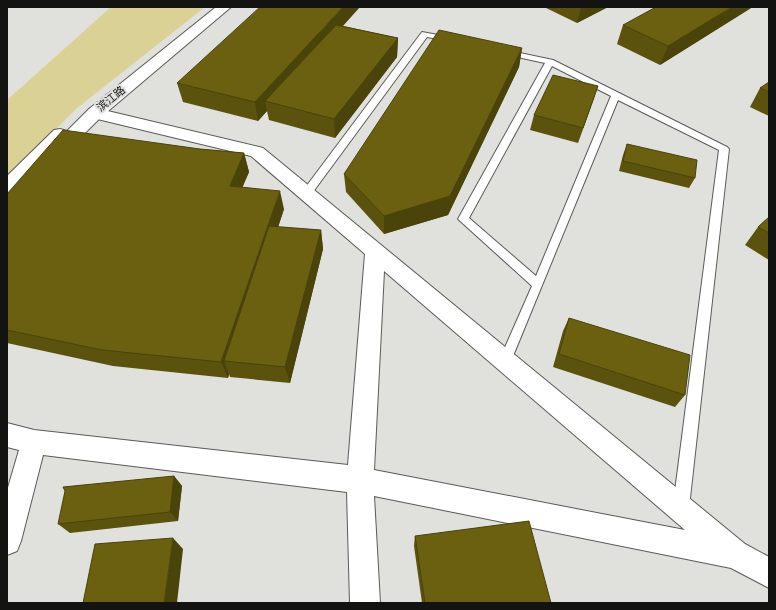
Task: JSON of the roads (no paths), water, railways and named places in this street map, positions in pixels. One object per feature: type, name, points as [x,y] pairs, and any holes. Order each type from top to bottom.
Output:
[{"type":"street","points":[[7,187],[85,110],[213,7]]},
{"type":"street","name":"滨江路","points":[[7,200],[95,113],[224,7]]},
{"type":"street","points":[[95,113],[257,152],[735,554],[769,573]]},
{"type":"street","points":[[365,603],[360,480],[375,251]]},
{"type":"street","points":[[7,435],[34,442],[360,480],[735,554]]},
{"type":"street","points":[[7,541],[34,442]]},
{"type":"lane","points":[[306,194],[425,34],[456,41]]},
{"type":"lane","points":[[495,50],[550,62],[724,149],[681,509]]},
{"type":"lane","points":[[538,285],[463,219],[550,62]]},
{"type":"lane","points":[[505,361],[616,95]]}]
